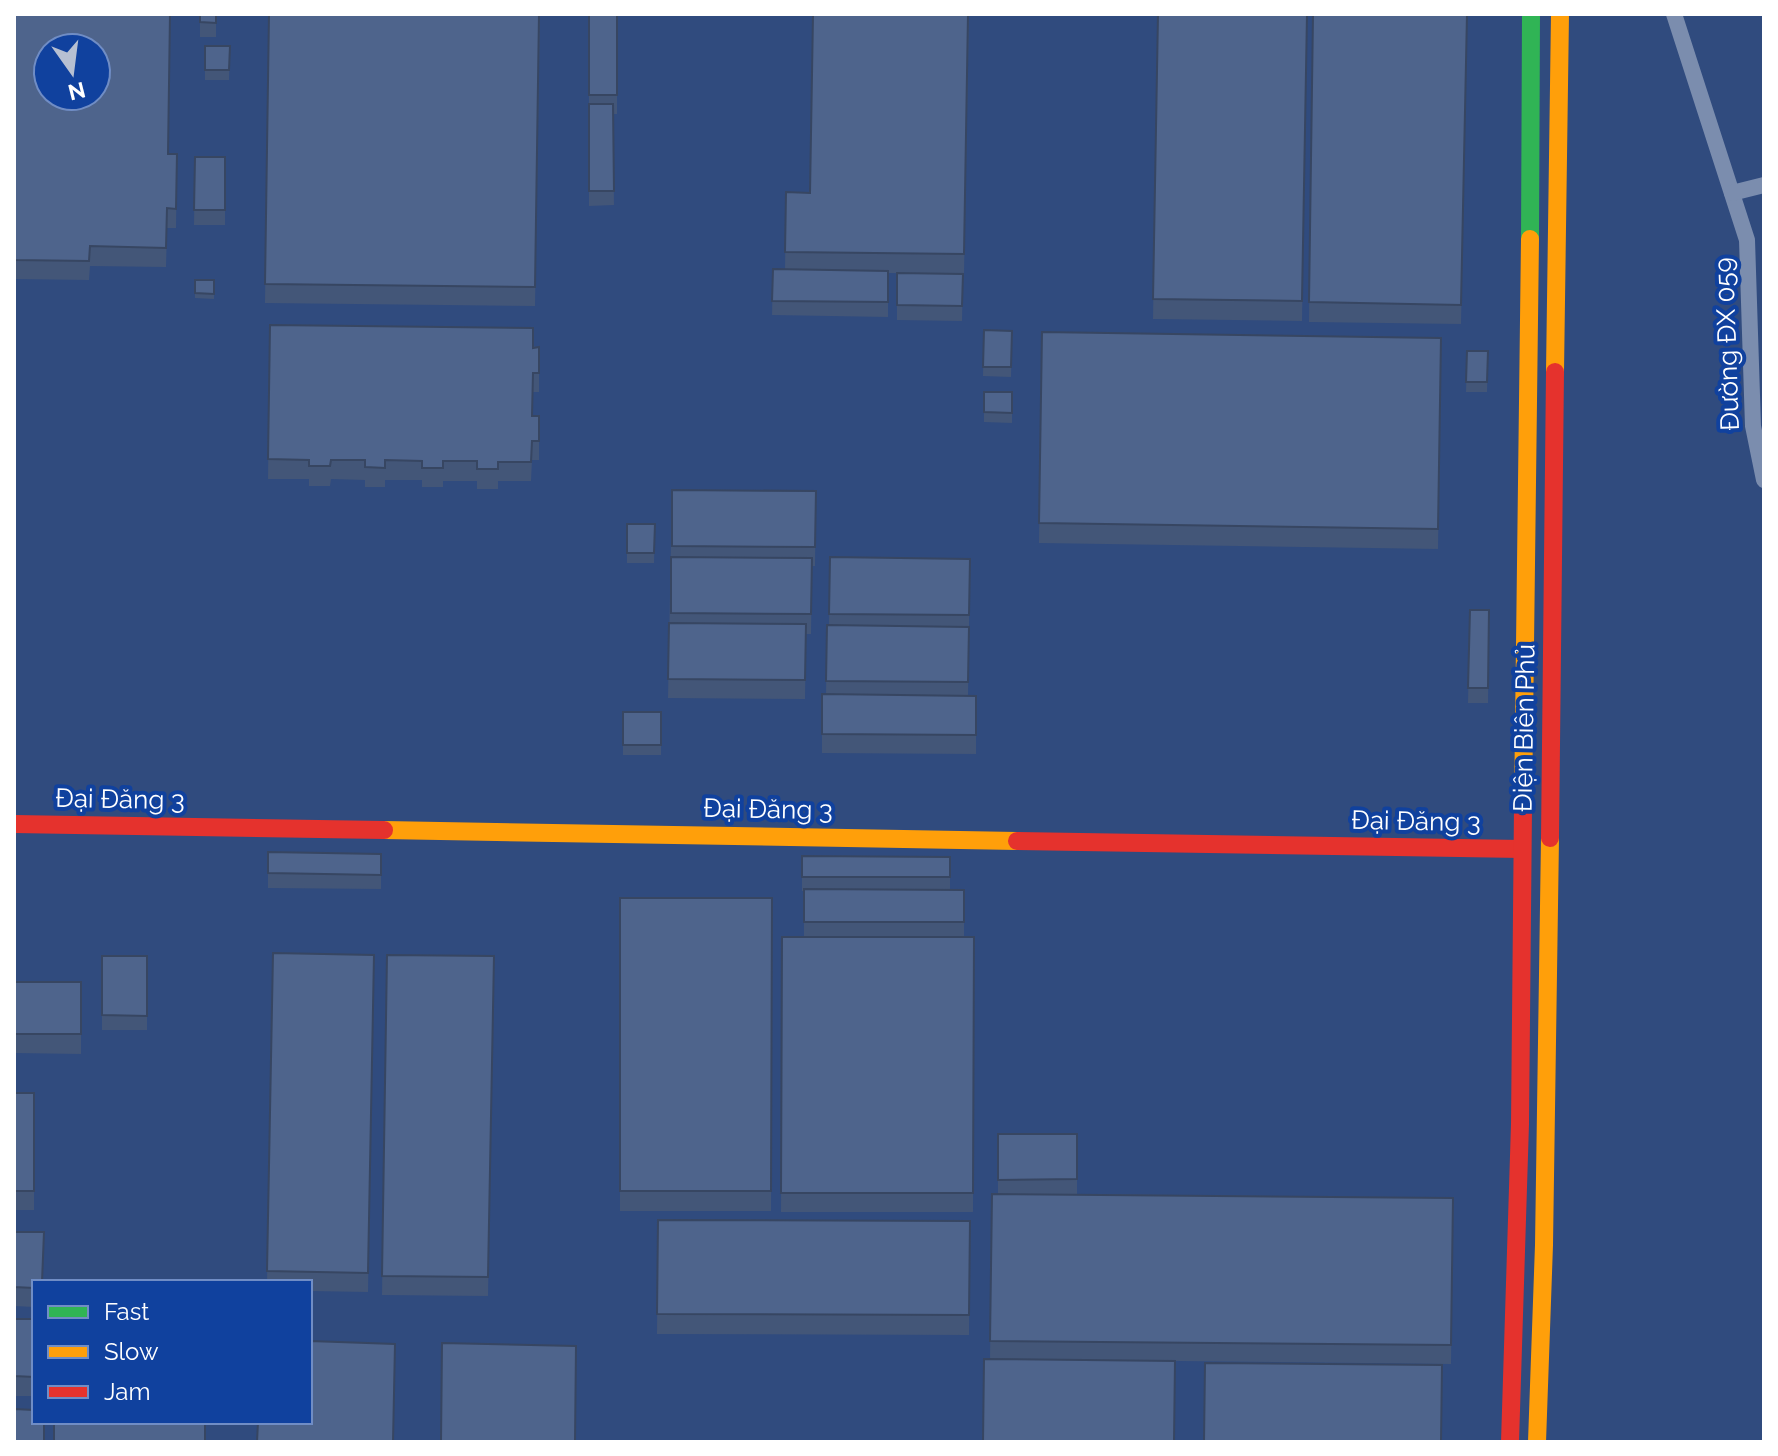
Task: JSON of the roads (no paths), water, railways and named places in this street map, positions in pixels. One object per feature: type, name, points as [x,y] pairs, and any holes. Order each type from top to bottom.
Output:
[{"type":"main road","name":"Điện Biên Phủ","points":[[1510,1442],[1520,1124],[1531,14]]},
{"type":"main road","name":"Điện Biên Phủ","points":[[1537,1442],[1545,1200],[1560,14]]},
{"type":"main road","points":[[1532,126],[1560,130]]},
{"type":"main road","name":"Đại Đăng 3","points":[[14,824],[1522,849]]},
{"type":"street","name":"Đường ĐX 059","points":[[1674,14],[1748,249],[1764,480]]},
{"type":"street","points":[[1732,193],[1764,185]]}]
